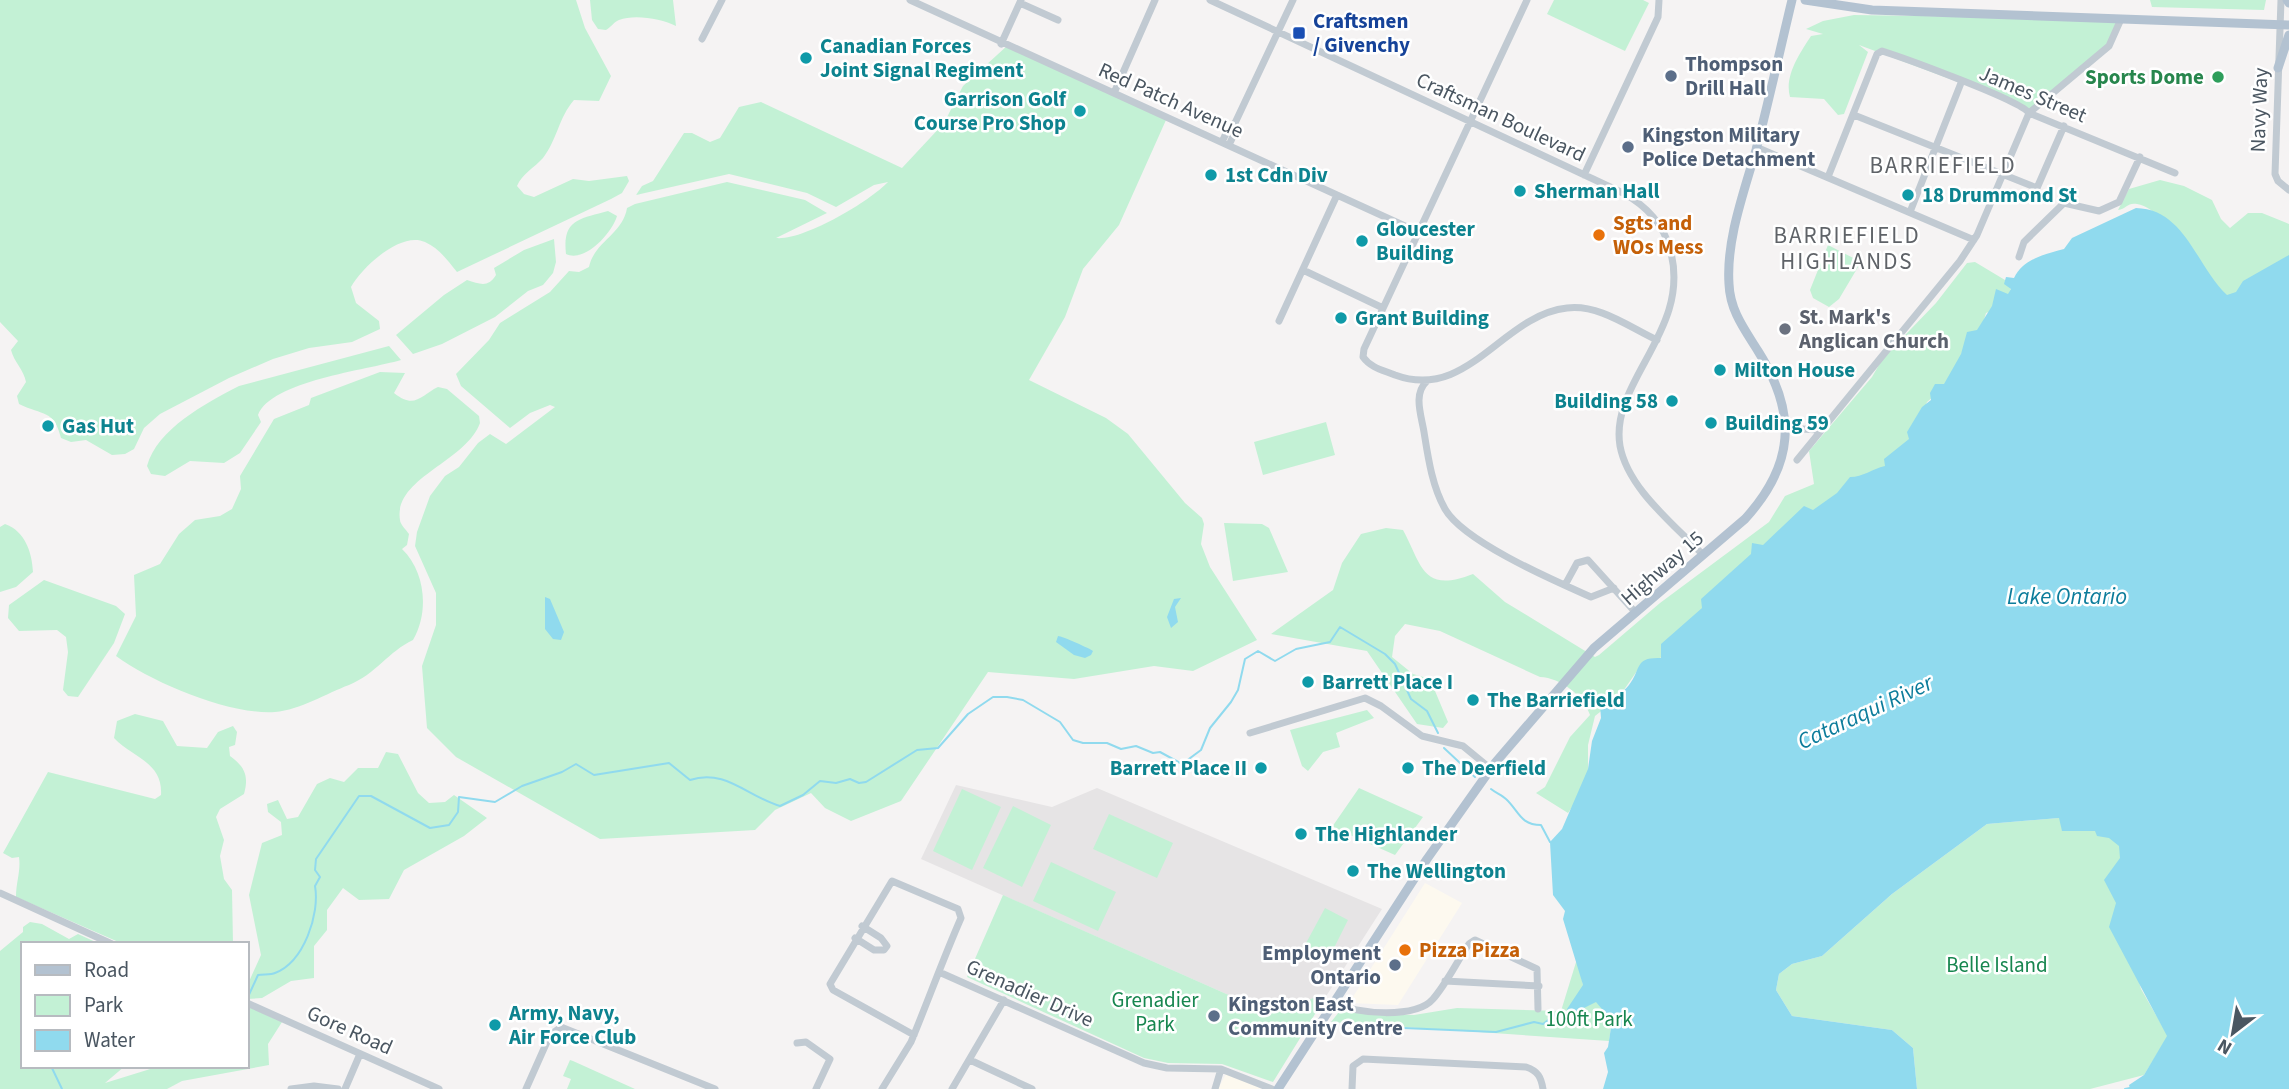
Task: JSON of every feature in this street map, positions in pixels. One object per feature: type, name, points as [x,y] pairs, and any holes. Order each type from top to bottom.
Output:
[{"type":"main road","name":"Highway 15","points":[[1275,1089],[1335,1003],[1427,859],[1491,769],[1594,648],[1703,555],[1764,498],[1780,468],[1786,428],[1776,383],[1741,327],[1729,288],[1728,269],[1792,0]]},
{"type":"main road","points":[[1805,0],[1872,10],[2284,25]]},
{"type":"main road","points":[[2278,68],[2289,35]]},
{"type":"street","points":[[702,39],[722,0]]},
{"type":"street","name":"Red Patch Avenue","points":[[910,0],[1001,44],[1418,232]]},
{"type":"street","points":[[1114,93],[1155,0]]},
{"type":"street","name":"Craftsman Boulevard","points":[[1210,0],[1584,175],[1643,207],[1654,219],[1669,243],[1674,260],[1674,293],[1657,340],[1622,412],[1620,445],[1626,465],[1635,481],[1703,555]]},
{"type":"street","points":[[1226,144],[1236,130],[1235,123],[1293,0]]},
{"type":"street","points":[[1527,0],[1383,308],[1363,357],[1375,368],[1411,380],[1427,381],[1459,372],[1487,355],[1525,322],[1555,309],[1586,309],[1606,315],[1657,340]]},
{"type":"street","points":[[1584,175],[1658,17],[1659,0]]},
{"type":"street","name":"Navy Way","points":[[2281,0],[2284,25],[2278,68],[2275,174],[2278,181],[2289,190]]},
{"type":"street","points":[[1001,44],[1021,1],[1058,20]]},
{"type":"street","points":[[1797,460],[1943,284],[1974,240],[2029,113],[2109,46],[2121,19]]},
{"type":"street","name":"James Street","points":[[1854,115],[1877,54],[1885,52],[2025,107],[2029,113],[2175,173]]},
{"type":"street","points":[[1910,212],[1961,83]]},
{"type":"street","points":[[1828,177],[1854,115],[2037,188],[2064,126]]},
{"type":"street","points":[[1756,147],[1974,240]]},
{"type":"street","points":[[2018,257],[2024,242],[2064,203],[2099,211],[2119,202],[2140,157]]},
{"type":"street","points":[[1279,321],[1337,195]]},
{"type":"street","points":[[1303,270],[1383,308]]},
{"type":"street","points":[[1411,380],[1419,390],[1434,483],[1445,509],[1477,540],[1565,585],[1591,597],[1614,588]]},
{"type":"street","points":[[1419,390],[1427,381]]},
{"type":"street","points":[[1786,428],[1820,429]]},
{"type":"street","points":[[1565,585],[1577,563],[1588,560],[1636,613]]},
{"type":"street","points":[[1250,733],[1365,698],[1381,706],[1422,736],[1463,746],[1491,769]]},
{"type":"street","points":[[914,1035],[833,990],[830,984],[862,926],[892,881],[958,909],[961,918],[939,972]]},
{"type":"street","points":[[0,893],[108,942]]},
{"type":"street","points":[[855,938],[874,950],[884,950],[887,946],[881,938],[862,926]]},
{"type":"street","points":[[1335,1003],[1355,1011],[1403,1012],[1429,1003],[1469,944],[1478,941],[1537,969],[1538,1009]]},
{"type":"street","name":"Grenadier Drive","points":[[882,1089],[914,1035],[939,972],[1144,1063],[1167,1068],[1221,1069],[1275,1089]]},
{"type":"street","points":[[1445,981],[1539,986]]},
{"type":"street","points":[[952,1089],[1004,1000]]},
{"type":"street","name":"Gore Road","points":[[248,1003],[439,1089]]},
{"type":"street","points":[[526,1089],[550,1035],[561,1027],[715,1089]]},
{"type":"street","points":[[797,1043],[806,1042],[830,1059],[816,1089]]},
{"type":"street","points":[[345,1089],[360,1054]]},
{"type":"street","points":[[1352,1089],[1353,1066],[1363,1059],[1526,1067],[1535,1070],[1541,1079],[1542,1089]]},
{"type":"street","points":[[970,1060],[1032,1089]]},
{"type":"street","points":[[1215,1089],[1221,1069]]},
{"type":"street","points":[[291,1089],[314,1086],[338,1089]]},
{"type":"shaded area","points":[[956,785],[1052,807],[1097,788],[1382,909],[1323,1001],[1307,1000],[1296,1008],[1272,1012],[1258,1008],[921,859]]},
{"type":"shaded area","points":[[1425,883],[1462,903],[1398,1005],[1349,1003]]},
{"type":"shaded area","points":[[1226,1074],[1248,1081],[1261,1089],[1218,1089]]},
{"type":"green space","points":[[0,0],[576,0],[585,28],[611,76],[599,101],[574,100],[548,151],[517,186],[524,194],[534,197],[573,179],[589,181],[627,176],[629,181],[622,193],[611,199],[457,272],[439,251],[425,242],[415,240],[394,246],[373,261],[351,287],[356,303],[379,321],[380,329],[352,342],[309,348],[273,359],[229,378],[160,414],[144,428],[134,449],[125,454],[112,455],[86,440],[71,442],[61,438],[51,418],[19,404],[17,396],[26,382],[11,350],[18,341],[0,322]]},
{"type":"green space","points":[[590,0],[673,0],[676,26],[656,19],[633,17],[617,21],[606,30],[598,29],[592,20]]},
{"type":"green space","points":[[1554,0],[1643,0],[1649,3],[1625,51],[1547,14]]},
{"type":"green space","points":[[2150,0],[2266,0],[2264,10],[2152,7]]},
{"type":"green space","points":[[1854,15],[2121,19],[2114,40],[2029,113],[2025,107],[1859,45],[1868,52],[1844,114],[1838,115],[1824,99],[1790,97],[1789,81],[1798,57],[1811,36],[1823,34],[1806,29],[1823,21]]},
{"type":"green space","points":[[1008,45],[1166,120],[1119,225],[1083,269],[1065,317],[1029,380],[1106,418],[1128,434],[1185,503],[1202,518],[1204,524],[1201,544],[1210,567],[1257,640],[1193,671],[1154,666],[1074,679],[988,672],[901,801],[851,821],[825,808],[811,793],[775,810],[755,830],[600,839],[456,757],[427,728],[422,666],[436,625],[436,593],[415,546],[417,532],[430,496],[445,476],[459,467],[478,443],[490,434],[506,444],[555,407],[550,405],[530,413],[510,428],[461,386],[456,374],[489,340],[500,323],[550,292],[569,271],[579,272],[589,267],[596,251],[620,225],[627,208],[635,204],[727,182],[805,200],[827,213],[776,238],[788,237],[835,219],[866,200],[888,182],[874,185],[836,207],[807,193],[729,174],[636,195],[642,186],[653,181],[684,133],[692,133],[710,142],[720,138],[739,107],[761,102],[902,168],[944,123],[963,86]]},
{"type":"green space","points":[[2160,180],[2184,186],[2212,200],[2221,219],[2230,228],[2248,213],[2262,213],[2289,224],[2289,258],[2238,298],[2223,299],[2184,244],[2160,218],[2137,204],[2118,210],[2129,189]]},
{"type":"green space","points":[[608,211],[617,216],[604,238],[581,254],[566,254],[570,227],[581,219]]},
{"type":"green space","points":[[554,239],[556,262],[553,273],[543,285],[528,291],[495,317],[442,344],[413,354],[396,335],[444,295],[467,280],[480,284],[490,282],[496,275],[494,268],[524,250]]},
{"type":"green space","points":[[1828,245],[1861,262],[1839,299],[1829,307],[1813,298],[1810,290]]},
{"type":"green space","points":[[1975,262],[2010,283],[2012,303],[1986,313],[1978,339],[1962,352],[1955,378],[1927,402],[1910,451],[1672,644],[1657,662],[1637,671],[1619,697],[1595,716],[1588,745],[1588,785],[1568,813],[1536,793],[1545,787],[1570,737],[1590,715],[1577,694],[1563,684],[1540,677],[1440,631],[1405,624],[1395,636],[1392,657],[1413,674],[1430,679],[1448,722],[1443,728],[1417,724],[1367,651],[1271,634],[1333,590],[1342,563],[1361,534],[1386,528],[1403,530],[1420,565],[1433,578],[1456,579],[1473,574],[1505,602],[1595,657],[1599,655],[1660,603],[1769,522],[1785,496],[1814,484],[1809,451],[1872,377],[1883,358],[1936,303],[1967,263]]},
{"type":"green space","points":[[389,346],[401,360],[300,385],[266,403],[258,415],[261,422],[240,453],[224,463],[190,461],[165,476],[151,474],[147,466],[152,453],[172,429],[198,409],[239,386]]},
{"type":"green space","points":[[380,372],[405,373],[394,393],[407,400],[418,399],[438,387],[447,389],[479,416],[480,423],[461,449],[419,481],[401,505],[400,522],[409,534],[407,545],[402,549],[416,569],[422,593],[421,618],[413,640],[359,680],[304,705],[275,712],[256,712],[214,703],[150,677],[116,656],[136,616],[134,575],[160,564],[179,534],[195,520],[220,516],[232,509],[241,489],[240,476],[274,419],[309,405],[311,398]]},
{"type":"green space","points":[[1326,422],[1335,455],[1263,475],[1254,442]]},
{"type":"green space","points":[[1224,523],[1262,524],[1269,528],[1288,572],[1233,581]]},
{"type":"green space","points":[[5,524],[18,532],[26,543],[33,572],[16,587],[0,592],[0,527]]},
{"type":"green space","points":[[44,580],[116,606],[125,614],[114,643],[78,697],[68,696],[63,690],[68,652],[66,637],[57,630],[19,631],[8,618],[9,605]]},
{"type":"green space","points":[[1367,710],[1374,718],[1336,733],[1340,747],[1323,752],[1308,771],[1302,766],[1290,730]]},
{"type":"green space","points":[[135,714],[163,721],[177,746],[207,748],[218,732],[233,726],[237,732],[235,745],[229,747],[230,756],[244,772],[244,794],[220,809],[216,817],[224,840],[220,856],[224,879],[232,890],[233,942],[118,942],[16,897],[19,857],[12,858],[3,853],[48,772],[155,799],[161,795],[157,775],[152,768],[114,738],[117,721]]},
{"type":"green space","points":[[386,752],[398,754],[418,793],[429,803],[445,802],[454,795],[487,818],[464,836],[404,870],[389,899],[359,900],[343,888],[327,910],[327,930],[314,946],[314,978],[291,981],[262,998],[248,999],[248,984],[261,955],[249,895],[262,843],[282,835],[281,822],[268,812],[267,804],[278,800],[287,819],[298,817],[317,784],[330,778],[344,782],[358,768],[378,768]]},
{"type":"green space","points":[[1359,788],[1423,817],[1395,855],[1332,827]]},
{"type":"green space","points":[[962,789],[1001,807],[972,870],[933,851]]},
{"type":"green space","points":[[1013,806],[1051,825],[1022,887],[983,868]]},
{"type":"green space","points":[[1109,814],[1173,843],[1157,878],[1093,849]]},
{"type":"green space","name":"Belle Island","points":[[2059,818],[2106,834],[2124,845],[2117,903],[2141,989],[2168,1036],[2144,1075],[2090,1089],[1917,1089],[1913,1048],[1892,1030],[1792,1016],[1776,990],[1779,974],[1792,964],[1822,956],[1892,894],[1987,824]]},
{"type":"green space","points":[[1051,862],[1116,892],[1098,931],[1033,901]]},
{"type":"green space","name":"Grenadier Park","points":[[1003,895],[1258,1008],[1272,1012],[1296,1008],[1313,998],[1323,1001],[1273,1082],[1222,1064],[1168,1063],[1144,1058],[967,977]]},
{"type":"green space","points":[[1325,908],[1348,920],[1329,958],[1305,945]]},
{"type":"green space","points":[[30,922],[42,924],[69,939],[78,934],[96,942],[21,942],[21,1068],[123,1068],[105,1083],[154,1068],[248,1068],[248,1006],[282,1022],[268,1044],[269,1065],[182,1081],[167,1089],[0,1089],[0,951],[23,932],[23,927]]},
{"type":"green space","name":"100ft Park","points":[[1577,959],[1583,985],[1608,1000],[1612,1021],[1609,1041],[1331,1022],[1339,1012],[1414,1015],[1457,1008],[1561,1011]]},
{"type":"green space","points":[[570,1060],[635,1089],[567,1089],[571,1079],[563,1076]]},
{"type":"water","name":"Lake Ontario","points":[[2136,208],[2153,211],[2178,228],[2227,295],[2236,292],[2243,281],[2289,255],[2289,1089],[2130,1089],[2129,1085],[2144,1075],[2167,1036],[2109,927],[2116,903],[2104,880],[2120,858],[2119,846],[2109,838],[2097,836],[2095,831],[2062,831],[2059,818],[1987,824],[1892,894],[1822,956],[1792,964],[1779,974],[1776,990],[1792,1016],[1892,1030],[1913,1048],[1917,1089],[1603,1089],[1608,1072],[1604,1053],[1608,1047],[1612,1021],[1596,1002],[1570,1015],[1567,1009],[1583,985],[1563,919],[1565,911],[1553,895],[1550,842],[1562,829],[1588,769],[1592,741],[1601,718],[1600,705],[1626,688],[1642,662],[1646,659],[1661,658],[1661,644],[1702,608],[1701,599],[1751,554],[1752,543],[1763,545],[1804,506],[1813,510],[1837,493],[1850,477],[1885,466],[1884,459],[1909,439],[1907,432],[1922,407],[1931,400],[1930,393],[1935,384],[1944,384],[1961,354],[1967,332],[1977,330],[1992,306],[1996,289],[2008,294],[2011,289],[2004,284],[2006,277],[2014,278],[2029,262],[2064,249],[2072,238]]},
{"type":"water","points":[[545,597],[550,599],[564,632],[561,640],[553,639],[545,629]]},
{"type":"water","points":[[1181,598],[1175,607],[1178,622],[1171,628],[1167,617],[1174,599]]},
{"type":"water","points":[[1058,636],[1093,651],[1091,655],[1085,658],[1074,655],[1056,642]]},
{"type":"waterway","points":[[248,997],[258,975],[273,974],[285,967],[302,948],[315,910],[315,886],[320,877],[315,870],[316,859],[359,796],[371,796],[430,828],[449,825],[458,812],[459,797],[495,802],[522,786],[562,772],[576,764],[594,775],[669,763],[690,780],[703,777],[725,781],[780,806],[803,795],[820,781],[836,783],[850,779],[859,783],[866,782],[917,750],[938,748],[968,714],[993,697],[1023,700],[1060,722],[1073,740],[1083,743],[1107,743],[1121,749],[1136,746],[1153,753],[1160,752],[1182,764],[1201,750],[1210,728],[1231,702],[1238,690],[1245,659],[1258,651],[1275,661],[1296,649],[1330,642],[1340,627],[1385,654],[1395,664],[1411,699],[1427,711],[1438,733]]},
{"type":"waterway","points":[[1444,748],[1475,777]]},
{"type":"waterway","points":[[1491,789],[1506,799],[1528,823],[1541,825],[1550,842]]},
{"type":"waterway","points":[[1381,1027],[1496,1032],[1534,1022],[1543,1024],[1555,1015],[1570,1015]]},
{"type":"waterway","points":[[52,1068],[62,1089]]},
{"type":"waterway","points":[[2125,1089],[2130,1088]]},
{"type":"place","name":"Craftsmen / Givenchy","points":[[1299,33]]},
{"type":"place","name":"Canadian Forces Joint Signal Regiment","points":[[806,58]]},
{"type":"place","name":"Thompson Drill Hall","points":[[1671,76]]},
{"type":"place","name":"Sports Dome","points":[[2218,77]]},
{"type":"place","name":"Garrison Golf Course Pro Shop","points":[[1080,111]]},
{"type":"place","name":"Kingston Military Police Detachment","points":[[1628,147]]},
{"type":"place","name":"1st Cdn Div","points":[[1211,175]]},
{"type":"place","name":"Sherman Hall","points":[[1520,191]]},
{"type":"place","name":"18 Drummond St","points":[[1908,195]]},
{"type":"place","name":"Sgts and WOs Mess","points":[[1599,235]]},
{"type":"place","name":"Gloucester Building","points":[[1362,241]]},
{"type":"place","name":"Grant Building","points":[[1341,318]]},
{"type":"place","name":"St. Mark's Anglican Church","points":[[1785,329]]},
{"type":"place","name":"Milton House","points":[[1720,370]]},
{"type":"place","name":"Building 58","points":[[1672,401]]},
{"type":"place","name":"Building 59","points":[[1711,423]]},
{"type":"place","name":"Gas Hut","points":[[48,426]]},
{"type":"place","name":"Barrett Place I","points":[[1308,682]]},
{"type":"place","name":"The Barriefield","points":[[1473,700]]},
{"type":"place","name":"Barrett Place II","points":[[1261,768]]},
{"type":"place","name":"The Deerfield","points":[[1408,768]]},
{"type":"place","name":"The Highlander","points":[[1301,834]]},
{"type":"place","name":"The Wellington","points":[[1353,871]]},
{"type":"place","name":"Pizza Pizza","points":[[1405,950]]},
{"type":"place","name":"Employment Ontario","points":[[1395,965]]},
{"type":"place","name":"Kingston East Community Centre","points":[[1214,1016]]},
{"type":"place","name":"Army, Navy, Air Force Club","points":[[495,1025]]},
{"type":"district","name":"BARRIEFIELD","points":[[1943,165]]},
{"type":"district","name":"BARRIEFIELD HIGHLANDS","points":[[1847,248]]},
{"type":"water label","name":"Cataraqui River","points":[[1865,712]]}]
